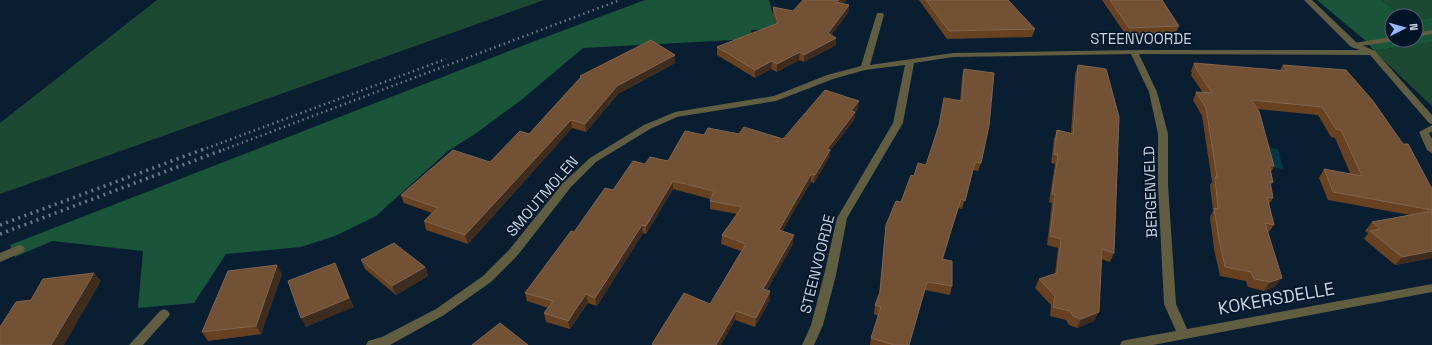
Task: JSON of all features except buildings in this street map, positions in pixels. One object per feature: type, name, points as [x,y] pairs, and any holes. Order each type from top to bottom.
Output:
[{"type":"street","points":[[1308,0],[1354,45],[1372,53],[1432,122]]},
{"type":"street","points":[[865,68],[880,14]]},
{"type":"street","points":[[1354,45],[1384,40]]},
{"type":"street","name":"STEENVOORDE","points":[[865,68],[953,55],[1134,52],[1372,53]]},
{"type":"street","name":"BERGENVELD","points":[[1134,52],[1153,92],[1163,134],[1163,185],[1170,304],[1183,333]]},
{"type":"street","name":"STEENVOORDE","points":[[808,345],[817,325],[830,275],[842,218],[898,123],[910,61]]},
{"type":"street","name":"SMOUTMOLEN","points":[[372,345],[386,341],[440,312],[487,279],[512,253],[567,185],[593,160],[628,138],[675,116],[776,98],[830,77],[865,68]]},
{"type":"street","points":[[1432,128],[1424,132],[1432,150]]},
{"type":"street","points":[[0,258],[19,249]]},
{"type":"street","name":"KOKERSDELLE","points":[[1126,345],[1183,333],[1432,288]]},
{"type":"street","points":[[135,345],[164,314]]},
{"type":"green space","points":[[157,0],[544,0],[0,194],[0,123]]},
{"type":"green space","points":[[645,0],[769,0],[777,29],[751,30],[752,39],[583,48],[520,101],[475,134],[448,151],[376,216],[335,236],[301,247],[226,254],[194,303],[138,308],[143,251],[52,241],[15,257],[10,245],[535,41]]},
{"type":"green space","points":[[1317,0],[1382,0],[1392,8],[1384,8],[1384,48],[1393,48],[1374,51],[1366,41]]},
{"type":"green space","points":[[1382,0],[1432,0],[1432,17],[1424,18],[1424,8],[1392,8]]},
{"type":"green space","points":[[1432,17],[1432,42],[1424,43],[1424,18]]},
{"type":"green space","points":[[1432,42],[1432,106],[1374,51],[1393,48],[1424,48],[1424,43]]},
{"type":"water","points":[[1267,147],[1278,149],[1283,169],[1272,167]]},
{"type":"railway","points":[[223,150],[620,0]]},
{"type":"railway","points":[[202,150],[446,59]]},
{"type":"railway","points":[[0,225],[204,149]]},
{"type":"railway","points":[[0,234],[225,149]]}]
